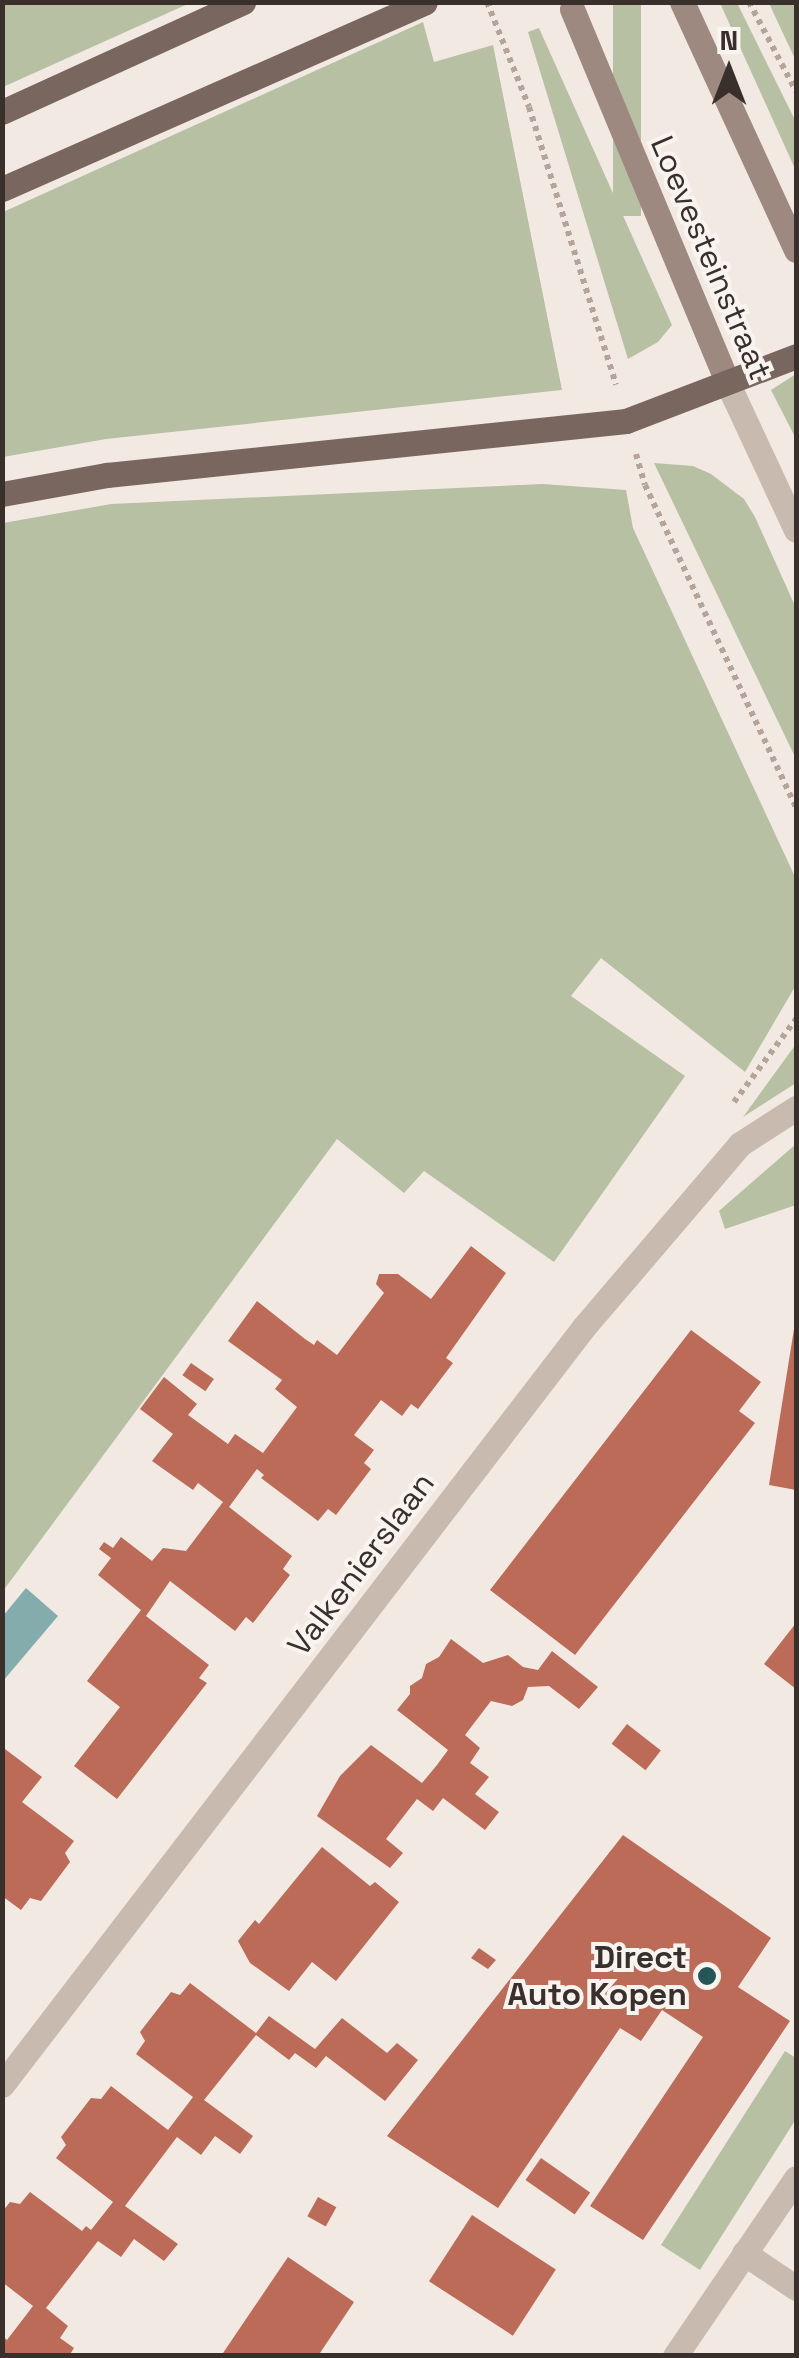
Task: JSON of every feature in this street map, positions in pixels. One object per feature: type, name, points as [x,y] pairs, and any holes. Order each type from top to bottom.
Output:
[{"type":"main road","points":[[2,112],[244,2]]},
{"type":"main road","points":[[2,189],[425,2]]},
{"type":"main road","points":[[682,2],[796,250]]},
{"type":"main road","name":"Loevesteinstraat","points":[[572,9],[727,382]]},
{"type":"main road","points":[[2,494],[106,475],[626,421],[796,356]]},
{"type":"street","name":"Loevesteinstraat","points":[[727,382],[796,530]]},
{"type":"street","name":"Valkenierslaan","points":[[2,2085],[583,1328],[740,1144],[796,1108]]},
{"type":"street","points":[[675,2356],[796,2178]]},
{"type":"street","points":[[744,2253],[796,2288]]},
{"type":"path","points":[[487,2],[510,56]]},
{"type":"path","points":[[750,2],[796,91]]},
{"type":"green space","points":[[3,2],[190,2],[190,3],[3,87]]},
{"type":"green space","points":[[613,3],[641,3],[641,216],[613,216]]},
{"type":"green space","points":[[720,3],[737,3],[796,122],[796,171]]},
{"type":"green space","points":[[769,3],[796,3],[796,61],[773,12]]},
{"type":"green space","points":[[423,22],[434,62],[493,45],[562,390],[106,439],[3,457],[3,212]]},
{"type":"green space","points":[[539,28],[672,325],[658,342],[628,359],[528,32]]},
{"type":"green space","points":[[796,374],[796,439],[771,390]]},
{"type":"green space","points":[[654,463],[693,466],[711,474],[744,499],[755,517],[796,608],[796,759]]},
{"type":"green space","points":[[543,484],[626,490],[633,528],[796,879],[796,985],[745,1072],[601,958],[571,996],[685,1076],[554,1262],[424,1171],[404,1193],[337,1139],[3,1591],[3,523],[111,504]]},
{"type":"green space","points":[[796,1044],[796,1083],[743,1117]]},
{"type":"green space","points":[[796,1144],[796,1205],[725,1229],[719,1211]]},
{"type":"green space","points":[[785,2051],[796,2058],[796,2119],[700,2270],[661,2245]]},
{"type":"water","points":[[26,1588],[58,1616],[3,1681],[3,1616]]},
{"type":"building","points":[[471,1246],[506,1273],[446,1358],[453,1363],[418,1409],[411,1404],[402,1416],[381,1400],[354,1435],[374,1450],[364,1463],[371,1469],[336,1515],[328,1509],[318,1521],[261,1478],[264,1475],[257,1469],[229,1507],[292,1556],[283,1569],[290,1575],[253,1623],[246,1617],[235,1631],[170,1581],[146,1616],[209,1665],[199,1678],[207,1683],[117,1799],[74,1766],[120,1707],[87,1681],[141,1610],[98,1575],[111,1558],[99,1549],[104,1542],[113,1548],[121,1537],[152,1561],[163,1548],[186,1551],[223,1502],[198,1483],[193,1490],[152,1461],[173,1434],[140,1409],[164,1377],[197,1404],[188,1415],[228,1444],[235,1434],[263,1453],[297,1407],[275,1389],[282,1380],[228,1341],[257,1301],[305,1339],[314,1345],[317,1340],[337,1355],[384,1293],[376,1284],[379,1274],[398,1274],[431,1299]]},
{"type":"building","points":[[796,1329],[796,1490],[769,1485]]},
{"type":"building","points":[[691,1330],[761,1382],[739,1411],[755,1423],[575,1655],[490,1590]]},
{"type":"building","points":[[191,1363],[214,1379],[205,1391],[182,1375]]},
{"type":"building","points":[[796,1623],[796,1689],[764,1664]]},
{"type":"building","points":[[451,1639],[483,1663],[508,1655],[523,1667],[538,1670],[552,1651],[598,1687],[579,1709],[549,1686],[528,1687],[523,1700],[512,1706],[491,1701],[465,1735],[480,1748],[470,1763],[489,1777],[475,1794],[499,1812],[485,1830],[443,1798],[433,1811],[417,1799],[386,1839],[403,1853],[390,1868],[317,1816],[340,1776],[371,1745],[422,1783],[437,1765],[448,1750],[397,1710],[410,1694],[410,1686],[422,1678],[426,1664],[439,1657]]},
{"type":"building","points":[[627,1724],[661,1750],[645,1770],[612,1744]]},
{"type":"building","points":[[5,1749],[42,1777],[22,1802],[74,1841],[65,1853],[70,1862],[41,1901],[30,1898],[21,1910],[2,1896]]},
{"type":"building","points":[[623,1835],[771,1938],[738,1987],[790,2021],[643,2240],[590,2206],[703,2037],[662,2010],[641,2041],[620,2028],[498,2208],[387,2136]]},
{"type":"building","points":[[322,1847],[370,1886],[375,1882],[399,1902],[336,1981],[312,1962],[289,1991],[250,1963],[238,1941],[255,1920],[259,1924]]},
{"type":"building","points":[[479,1948],[496,1960],[488,1969],[471,1958]]},
{"type":"building","points":[[190,1983],[256,2033],[269,2016],[315,2049],[342,2018],[387,2053],[397,2043],[418,2060],[385,2101],[326,2056],[316,2068],[295,2053],[289,2060],[256,2035],[204,2100],[253,2136],[240,2154],[215,2136],[201,2155],[177,2137],[125,2206],[178,2244],[164,2261],[134,2239],[121,2257],[98,2241],[46,2308],[68,2326],[60,2338],[74,2348],[69,2356],[2,2356],[2,2336],[7,2340],[33,2306],[2,2282],[2,2212],[10,2202],[20,2204],[30,2192],[82,2231],[86,2226],[91,2230],[113,2202],[56,2158],[66,2145],[61,2137],[91,2098],[101,2099],[111,2086],[168,2130],[193,2097],[136,2054],[145,2041],[140,2032],[171,1992],[180,1995]]},
{"type":"building","points":[[541,2158],[590,2192],[575,2215],[526,2180]]},
{"type":"building","points":[[318,2197],[336,2207],[326,2226],[307,2216]]},
{"type":"building","points":[[472,2215],[556,2269],[513,2336],[429,2281]]},
{"type":"building","points":[[288,2257],[354,2302],[318,2356],[221,2356]]},
{"type":"place","name":"Direct Auto Kopen","points":[[707,1976]]}]
